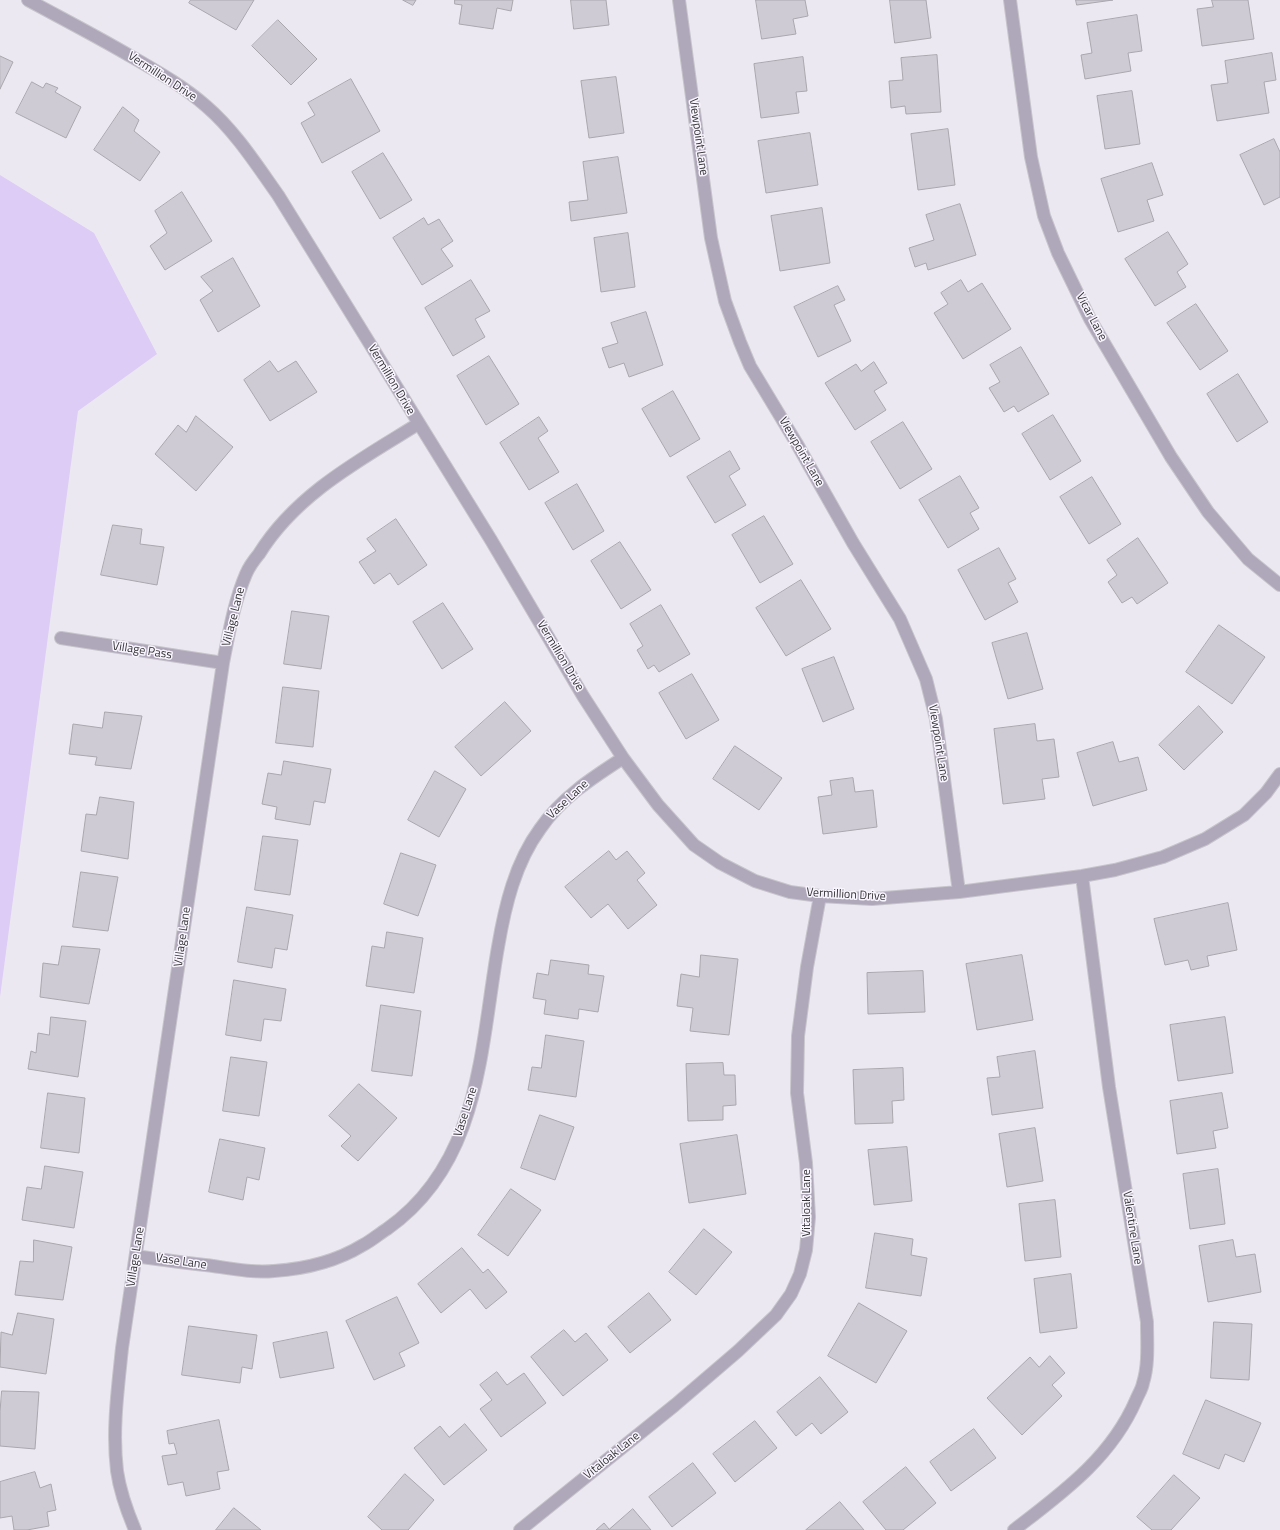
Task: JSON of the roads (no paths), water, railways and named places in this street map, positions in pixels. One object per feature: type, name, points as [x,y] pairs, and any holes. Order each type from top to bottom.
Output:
[{"type":"street","name":"Vermillion Drive","points":[[28,0],[94,35],[168,78],[206,105],[246,148],[278,195],[490,540],[583,696],[623,758],[658,805],[694,845],[720,863],[755,881],[790,892],[820,896],[872,899],[959,892],[1082,876],[1115,870],[1163,857],[1205,838],[1244,815],[1266,793],[1280,774]]},
{"type":"street","name":"Viewpoint Lane","points":[[679,0],[712,238],[725,301],[750,366],[900,619],[926,679],[936,718],[959,892]]},
{"type":"street","name":"Vicar Lane","points":[[1010,0],[1031,157],[1044,216],[1058,253],[1090,318],[1171,457],[1208,512],[1233,542],[1248,559],[1280,585]]},
{"type":"street","name":"Village Lane","points":[[135,1530],[123,1499],[117,1470],[117,1392],[121,1355],[222,663],[238,596],[246,573],[268,539],[297,506],[340,472],[418,424]]},
{"type":"street","name":"Village Pass","points":[[61,638],[222,663]]},
{"type":"street","name":"Vase Lane","points":[[136,1256],[248,1271],[273,1271],[301,1268],[334,1259],[363,1245],[401,1219],[425,1195],[453,1153],[470,1108],[481,1062],[503,917],[510,892],[524,856],[539,829],[560,804],[584,783],[623,758]]},
{"type":"street","name":"Valentine Lane","points":[[1014,1530],[1068,1488],[1106,1450],[1128,1419],[1143,1383],[1147,1354],[1147,1322],[1109,1087],[1082,876]]},
{"type":"street","name":"Vitaloak Lane","points":[[520,1530],[675,1405],[738,1351],[776,1315],[794,1287],[800,1274],[806,1250],[809,1217],[806,1163],[797,1093],[798,1036],[807,967],[820,896]]}]
